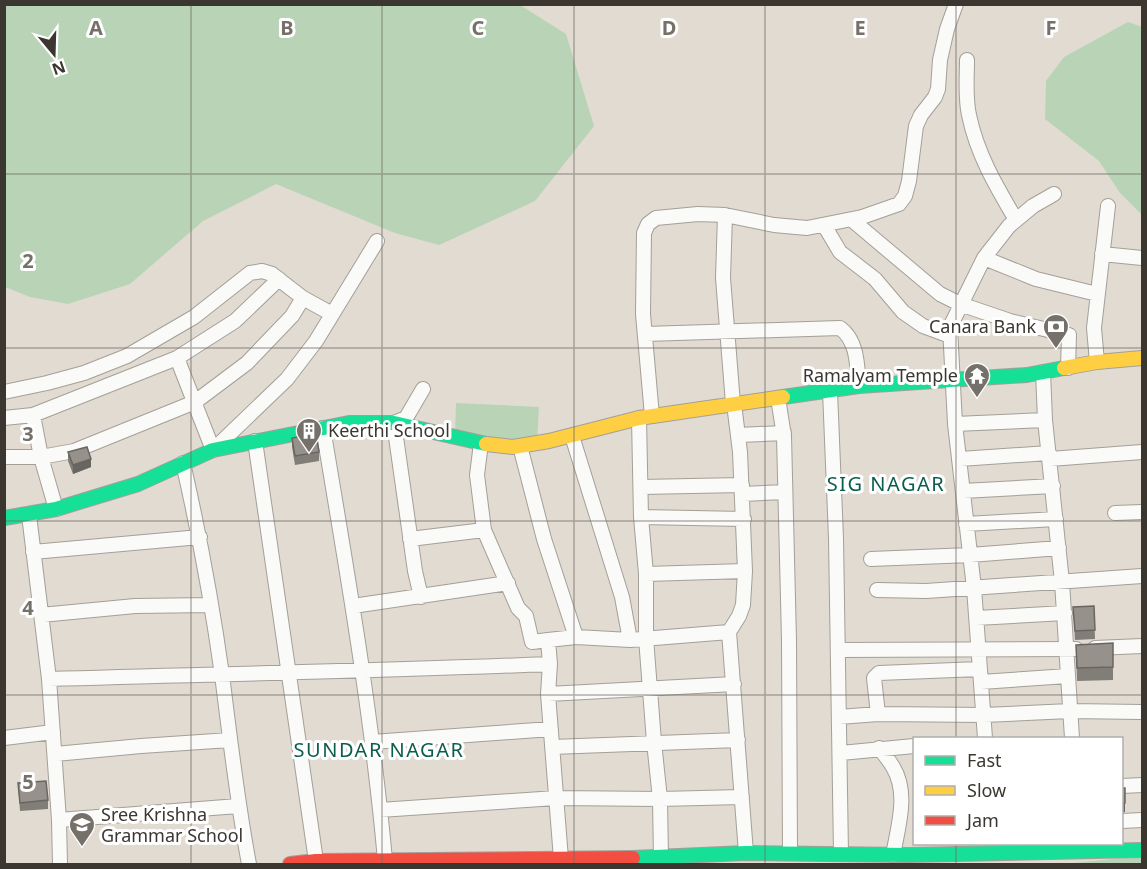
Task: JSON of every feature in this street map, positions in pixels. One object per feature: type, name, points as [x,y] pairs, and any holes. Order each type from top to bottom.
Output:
[{"type":"street","points":[[661,858],[660,799],[649,690],[646,574],[641,517],[646,417],[644,233],[648,224],[656,218],[698,214],[725,215],[807,228],[852,220],[887,210],[903,201],[909,181],[916,126],[938,89],[940,60],[947,28],[956,4]]},
{"type":"street","points":[[967,60],[969,115],[979,151],[984,165],[1016,220]]},
{"type":"street","points":[[985,737],[974,588],[955,424],[950,327],[984,258],[1009,226],[1033,206],[1054,194]]},
{"type":"street","points":[[1097,362],[1094,328],[1108,206]]},
{"type":"street","points":[[725,215],[723,278],[726,331],[738,435],[746,571],[743,605],[729,632],[746,853]]},
{"type":"street","points":[[852,220],[940,294],[960,304],[1010,321],[1069,335],[1068,368]]},
{"type":"street","points":[[824,225],[840,252],[867,271],[903,312],[923,326],[950,336]]},
{"type":"street","points":[[213,450],[287,379],[316,341],[377,241]]},
{"type":"street","points":[[1102,255],[1143,258]]},
{"type":"street","points":[[984,258],[1036,279],[1097,294]]},
{"type":"street","points":[[4,392],[57,381],[127,356],[194,317],[250,273],[262,271],[272,274],[303,298],[332,314]]},
{"type":"street","points":[[4,418],[33,415],[177,358],[235,321],[279,279]]},
{"type":"street","points":[[4,457],[41,457],[74,451],[195,402],[247,363],[270,341],[292,316],[303,298]]},
{"type":"street","points":[[645,334],[840,328],[848,333],[856,354],[859,386]]},
{"type":"street","points":[[177,358],[213,450]]},
{"type":"street","points":[[4,518],[56,509],[138,484],[213,450],[349,423],[394,423],[481,444],[520,446],[646,417],[859,386],[1026,375],[1097,362],[1143,358]]},
{"type":"street","points":[[1043,372],[1045,420],[1065,613],[1072,737]]},
{"type":"street","points":[[394,423],[406,418],[423,389]]},
{"type":"street","points":[[830,391],[836,538],[841,854]]},
{"type":"street","points":[[778,398],[783,433],[789,640],[790,854]]},
{"type":"street","points":[[33,415],[41,457],[56,509]]},
{"type":"street","points":[[955,424],[1045,420]]},
{"type":"street","points":[[394,423],[410,539],[421,597]]},
{"type":"street","points":[[323,428],[353,606],[372,742],[385,860]]},
{"type":"street","points":[[738,435],[783,433]]},
{"type":"street","points":[[572,435],[622,597],[630,640]]},
{"type":"street","points":[[255,441],[316,861]]},
{"type":"street","points":[[481,444],[477,475],[484,530],[518,608],[526,616],[532,642],[576,637],[630,640],[729,632]]},
{"type":"street","points":[[520,446],[544,539],[576,637]]},
{"type":"street","points":[[960,459],[1143,452]]},
{"type":"street","points":[[183,463],[200,537],[222,674],[237,806],[249,864]]},
{"type":"street","points":[[963,491],[1053,486]]},
{"type":"street","points":[[641,487],[785,492]]},
{"type":"street","points":[[1115,513],[1143,512]]},
{"type":"street","points":[[29,515],[49,679],[60,864]]},
{"type":"street","points":[[641,517],[744,519]]},
{"type":"street","points":[[966,524],[1056,519]]},
{"type":"street","points":[[410,539],[484,530]]},
{"type":"street","points":[[33,552],[200,537]]},
{"type":"street","points":[[871,559],[1059,548]]},
{"type":"street","points":[[646,574],[746,571]]},
{"type":"street","points":[[877,590],[926,591],[1143,576]]},
{"type":"street","points":[[353,606],[508,583]]},
{"type":"street","points":[[41,615],[135,606],[211,605]]},
{"type":"street","points":[[976,618],[1065,613]]},
{"type":"street","points":[[548,640],[550,664],[548,694],[561,859]]},
{"type":"street","points":[[838,650],[1067,649],[1143,646]]},
{"type":"street","points":[[49,679],[362,672],[550,664]]},
{"type":"street","points":[[878,714],[874,678],[879,673],[1068,676]]},
{"type":"street","points":[[548,694],[734,684]]},
{"type":"street","points":[[839,717],[878,714],[1143,712]]},
{"type":"street","points":[[372,742],[551,729]]},
{"type":"street","points":[[4,738],[53,732]]},
{"type":"street","points":[[55,754],[230,740]]},
{"type":"street","points":[[552,747],[738,740]]},
{"type":"street","points":[[841,753],[913,746]]},
{"type":"street","points":[[879,748],[897,774],[908,809],[893,855]]},
{"type":"street","points":[[1123,786],[1143,785]]},
{"type":"street","points":[[380,810],[556,798],[742,797]]},
{"type":"street","points":[[59,820],[237,806]]},
{"type":"street","points":[[1123,821],[1143,820]]},
{"type":"street","points":[[290,864],[316,861],[661,858],[746,853],[893,855],[991,849],[1143,850]]},
{"type":"green space","points":[[4,5],[520,5],[566,34],[594,126],[535,201],[439,245],[395,233],[276,184],[203,221],[130,284],[68,304],[30,297],[5,287]]},
{"type":"green space","points":[[1128,22],[1142,27],[1142,215],[1120,193],[1099,161],[1045,119],[1046,81],[1064,57]]},
{"type":"green space","points":[[456,403],[539,407],[537,441],[455,437]]},
{"type":"green space","points":[[1142,856],[1142,864],[1065,864]]},
{"type":"building","points":[[316,434],[319,452],[295,456],[292,438]]},
{"type":"building","points":[[87,447],[91,459],[73,465],[68,452]]},
{"type":"building","points":[[1094,606],[1095,630],[1075,631],[1073,607]]},
{"type":"building","points":[[1113,643],[1113,667],[1077,668],[1076,645]]},
{"type":"building","points":[[46,781],[48,800],[20,803],[18,783]]},
{"type":"building","points":[[1123,788],[1125,788],[1125,803],[1123,804]]},
{"type":"traffic: fast","points":[[783,397],[859,386],[1027,375],[1064,368]]},
{"type":"traffic: fast","points":[[4,518],[56,509],[138,484],[213,450],[349,423],[394,423],[486,444]]},
{"type":"traffic: fast","points":[[633,858],[746,853],[908,855],[1142,850]]},
{"type":"traffic: slow","points":[[1064,368],[1142,358]]},
{"type":"traffic: slow","points":[[486,444],[513,447],[549,441],[639,418],[783,397]]},
{"type":"traffic: jam","points":[[290,864],[316,861],[633,858]]},
{"type":"place","name":"Canara Bank","points":[[1056,350]]},
{"type":"place","name":"Ramalyam Temple","points":[[977,399]]},
{"type":"place","name":"Keerthi School","points":[[309,454]]},
{"type":"place","name":"Sree Krishna Grammar School","points":[[82,848]]},
{"type":"district","name":"SIG NAGAR","points":[[886,484]]},
{"type":"district","name":"SUNDAR NAGAR","points":[[379,750]]}]
